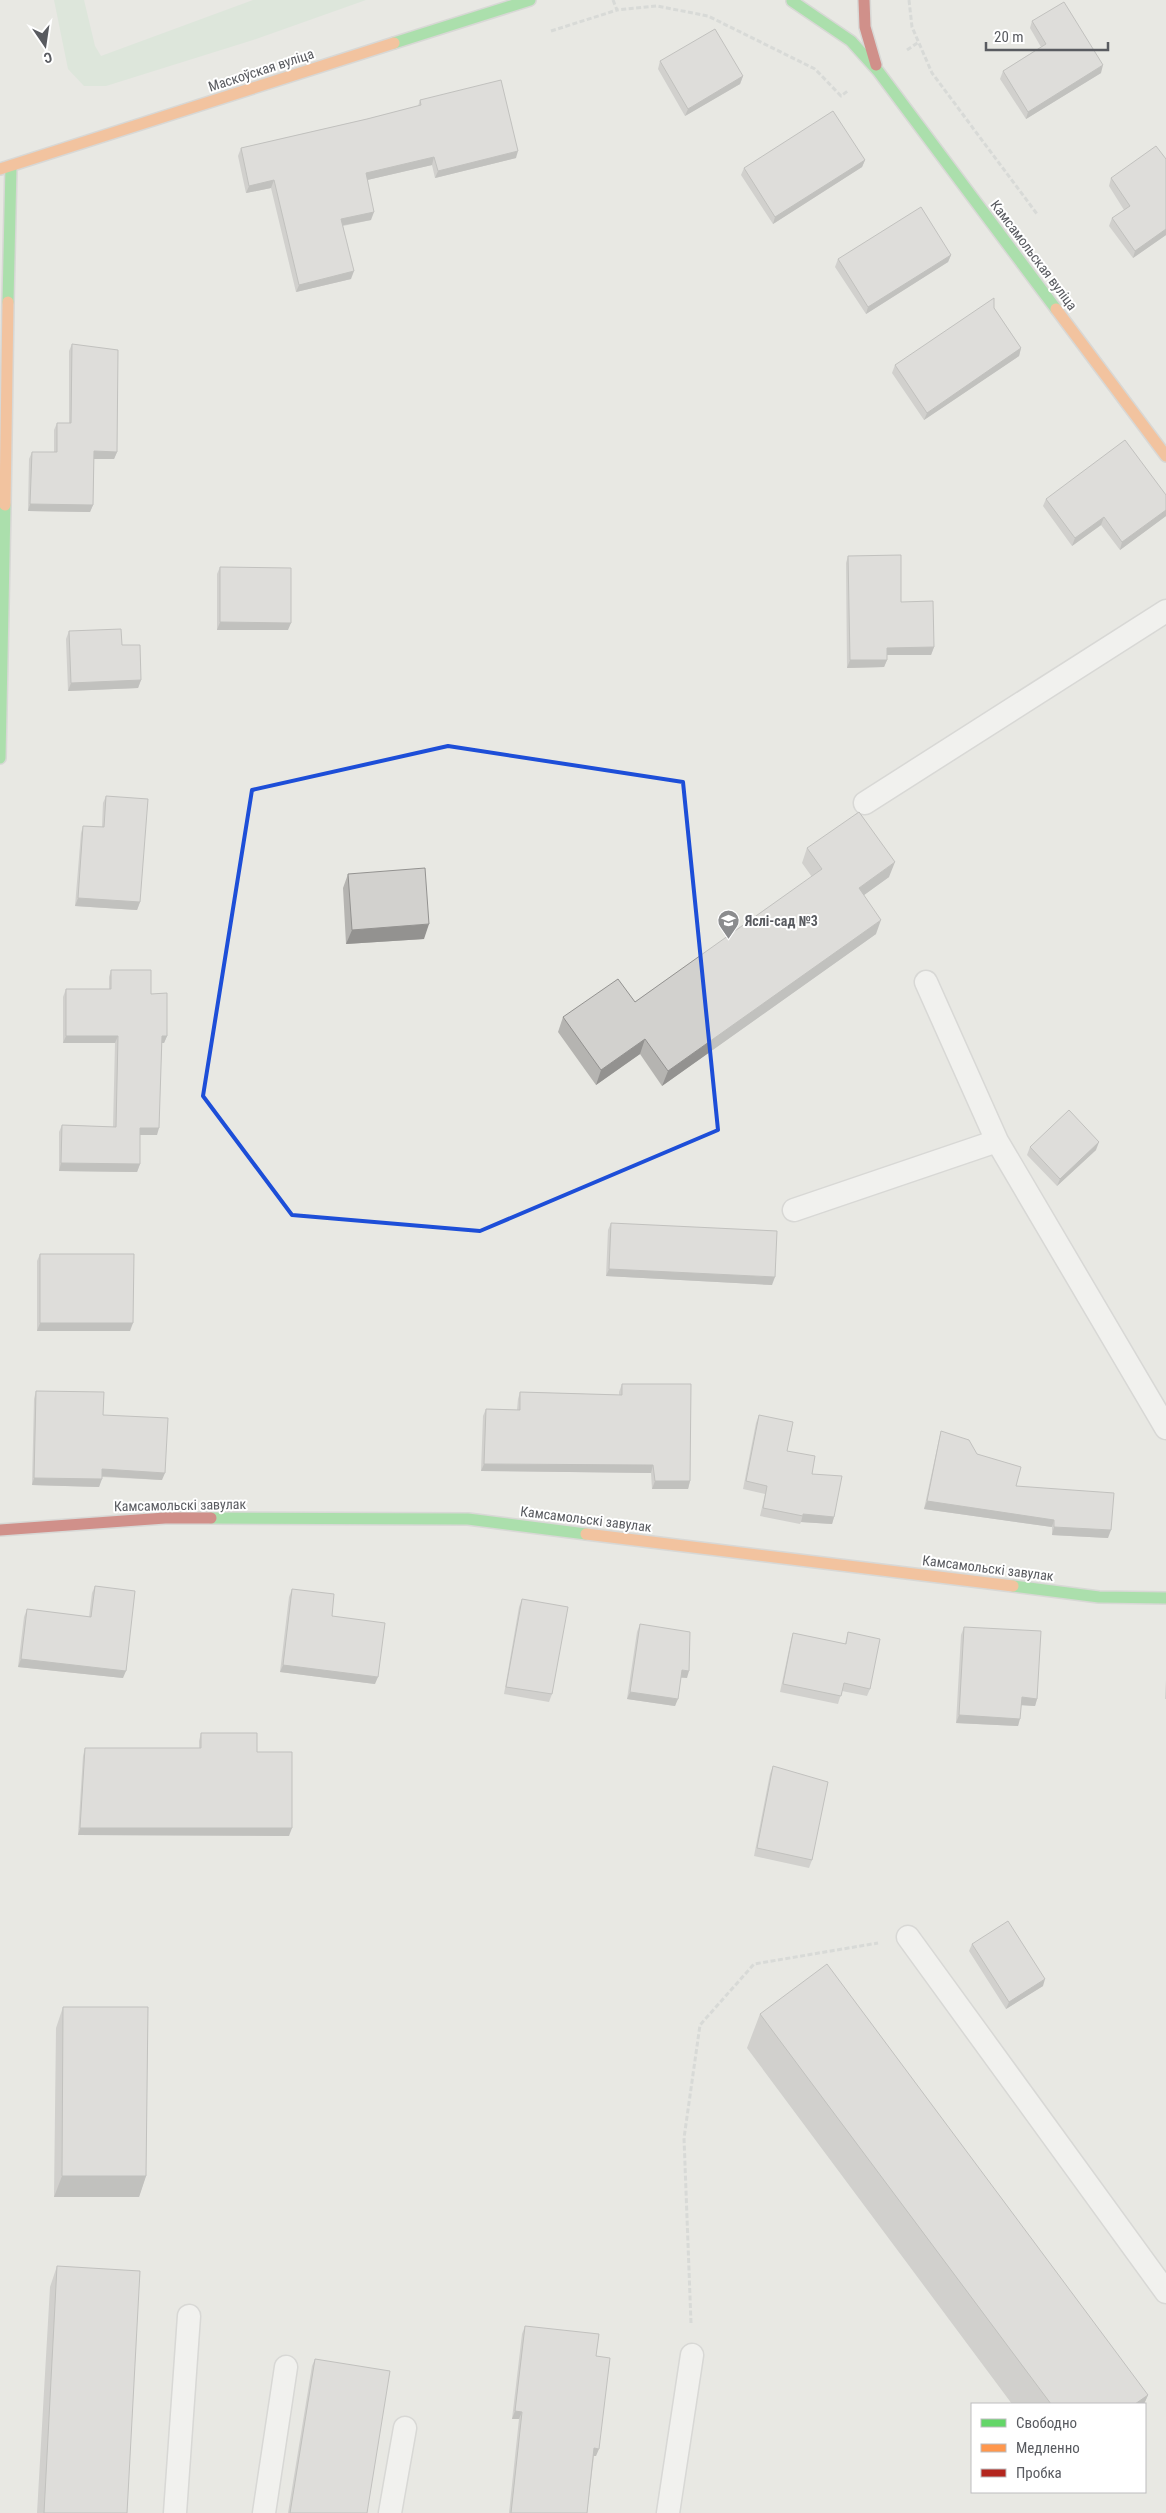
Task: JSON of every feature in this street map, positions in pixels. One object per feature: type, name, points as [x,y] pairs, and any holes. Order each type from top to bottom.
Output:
[{"type":"street","name":"Маскоўская вуліца","points":[[0,169],[530,0]]},
{"type":"street","name":"Камсамольская вуліца","points":[[792,0],[851,42],[878,71],[1166,456]]},
{"type":"street","name":"Камсамольская вуліца","points":[[864,0],[865,27],[878,71]]},
{"type":"street","points":[[0,758],[12,166]]},
{"type":"street","name":"Камсамольскі завулак","points":[[0,1530],[165,1518],[468,1519],[1099,1597],[1166,1598]]},
{"type":"lane","points":[[866,803],[1166,611]]},
{"type":"lane","points":[[926,982],[997,1141],[1166,1428]]},
{"type":"lane","points":[[794,1210],[997,1141]]},
{"type":"lane","points":[[908,1937],[1166,2292]]},
{"type":"lane","points":[[175,2513],[189,2316]]},
{"type":"lane","points":[[668,2513],[692,2356]]},
{"type":"lane","points":[[264,2513],[286,2367]]},
{"type":"lane","points":[[390,2513],[405,2428]]},
{"type":"path","points":[[613,0],[617,10],[657,6],[708,16],[815,69],[841,96],[919,42]]},
{"type":"path","points":[[908,0],[912,27],[932,73],[1038,214]]},
{"type":"path","points":[[692,2356],[684,2138],[700,2025],[754,1964],[908,1937]]},
{"type":"highlighted area","points":[[448,746],[683,782],[718,1130],[480,1231],[292,1215],[203,1096],[252,790]]},
{"type":"green space","points":[[54,0],[84,0],[95,46],[101,56],[253,0],[366,0],[253,40],[106,86],[84,86],[68,69]]},
{"type":"building","points":[[1064,2],[1103,65],[1028,112],[1003,71],[1046,44],[1032,21]]},
{"type":"building","points":[[715,29],[743,76],[688,109],[660,61]]},
{"type":"building","points":[[501,80],[518,151],[438,171],[434,157],[366,173],[374,212],[341,219],[354,271],[299,285],[274,180],[249,186],[241,148],[421,105],[420,100]]},
{"type":"building","points":[[833,111],[865,160],[775,217],[744,168]]},
{"type":"building","points":[[1156,146],[1166,159],[1166,229],[1135,251],[1112,218],[1130,206],[1111,178]]},
{"type":"building","points":[[921,207],[951,255],[868,307],[838,259]]},
{"type":"building","points":[[994,298],[994,308],[1021,348],[927,413],[895,365]]},
{"type":"building","points":[[72,344],[118,350],[117,452],[94,451],[93,505],[30,504],[32,452],[57,452],[57,423],[71,423]]},
{"type":"building","points":[[1125,440],[1166,495],[1166,510],[1122,542],[1104,517],[1075,538],[1046,499]]},
{"type":"building","points":[[901,555],[901,602],[933,601],[934,647],[887,648],[887,660],[850,660],[848,556]]},
{"type":"building","points":[[220,567],[291,568],[291,623],[220,622]]},
{"type":"building","points":[[121,629],[122,645],[140,645],[141,680],[71,683],[69,631]]},
{"type":"building","points":[[106,796],[148,799],[140,902],[78,898],[83,826],[104,827]]},
{"type":"building","points":[[859,812],[895,862],[859,888],[881,920],[668,1071],[645,1039],[601,1070],[563,1017],[618,979],[635,1002],[822,869],[807,848]]},
{"type":"building","points":[[425,868],[429,924],[352,930],[348,874]]},
{"type":"building","points":[[111,970],[151,970],[151,994],[167,993],[167,1036],[162,1036],[159,1128],[140,1128],[140,1164],[61,1163],[62,1125],[116,1127],[118,1036],[66,1036],[66,989],[111,989]]},
{"type":"building","points":[[1069,1110],[1099,1142],[1060,1179],[1030,1147]]},
{"type":"building","points":[[611,1223],[777,1231],[775,1277],[609,1269]]},
{"type":"building","points":[[40,1254],[134,1254],[133,1323],[40,1323]]},
{"type":"building","points":[[622,1384],[691,1384],[690,1481],[655,1481],[653,1465],[484,1464],[486,1409],[520,1410],[520,1392],[622,1395]]},
{"type":"building","points":[[36,1391],[104,1392],[103,1415],[168,1418],[165,1473],[102,1469],[102,1479],[34,1478]]},
{"type":"building","points":[[759,1415],[793,1422],[787,1451],[815,1456],[812,1474],[842,1476],[834,1517],[803,1514],[803,1516],[763,1508],[767,1486],[746,1481]]},
{"type":"building","points":[[941,1431],[969,1440],[977,1454],[1021,1467],[1016,1486],[1114,1493],[1111,1530],[1054,1527],[1054,1520],[927,1501]]},
{"type":"building","points":[[95,1586],[135,1591],[126,1671],[21,1659],[27,1609],[91,1617]]},
{"type":"building","points":[[292,1589],[334,1594],[332,1616],[385,1623],[378,1677],[283,1665]]},
{"type":"building","points":[[522,1599],[568,1607],[552,1694],[506,1687]]},
{"type":"building","points":[[640,1624],[690,1632],[689,1671],[682,1670],[678,1699],[630,1692]]},
{"type":"building","points":[[964,1627],[1041,1631],[1037,1699],[1022,1697],[1020,1719],[959,1715]]},
{"type":"building","points":[[848,1632],[880,1639],[870,1689],[844,1683],[841,1696],[783,1684],[793,1633],[846,1644]]},
{"type":"building","points":[[201,1733],[257,1733],[257,1752],[292,1752],[292,1828],[80,1828],[85,1748],[201,1748]]},
{"type":"building","points":[[773,1766],[828,1782],[812,1860],[757,1848]]},
{"type":"building","points":[[1008,1921],[1045,1979],[1009,2002],[972,1944]]},
{"type":"building","points":[[827,1964],[1148,2395],[1136,2403],[1050,2403],[760,2014]]},
{"type":"building","points":[[63,2007],[148,2007],[146,2176],[62,2176]]},
{"type":"building","points":[[57,2266],[140,2271],[127,2513],[44,2513]]},
{"type":"building","points":[[525,2326],[599,2334],[596,2356],[610,2358],[599,2449],[594,2448],[587,2513],[511,2513],[522,2412],[515,2411]]},
{"type":"building","points":[[315,2359],[390,2371],[367,2513],[290,2513]]},
{"type":"traffic: fast","points":[[394,43],[530,0]]},
{"type":"traffic: fast","points":[[792,1],[851,41],[878,71],[1056,309]]},
{"type":"traffic: fast","points":[[8,302],[11,166]]},
{"type":"traffic: fast","points":[[0,758],[5,505]]},
{"type":"traffic: fast","points":[[211,1518],[468,1519],[586,1534]]},
{"type":"traffic: fast","points":[[1013,1586],[1099,1597],[1166,1598]]},
{"type":"traffic: slow","points":[[0,169],[394,43]]},
{"type":"traffic: slow","points":[[5,505],[8,302]]},
{"type":"traffic: slow","points":[[1056,309],[1166,456]]},
{"type":"traffic: slow","points":[[586,1534],[1013,1586]]},
{"type":"traffic: jam","points":[[864,0],[865,27],[876,65]]},
{"type":"traffic: jam","points":[[0,1530],[165,1518],[211,1518]]},
{"type":"place","name":"Яслі-сад №3","points":[[729,940]]}]
